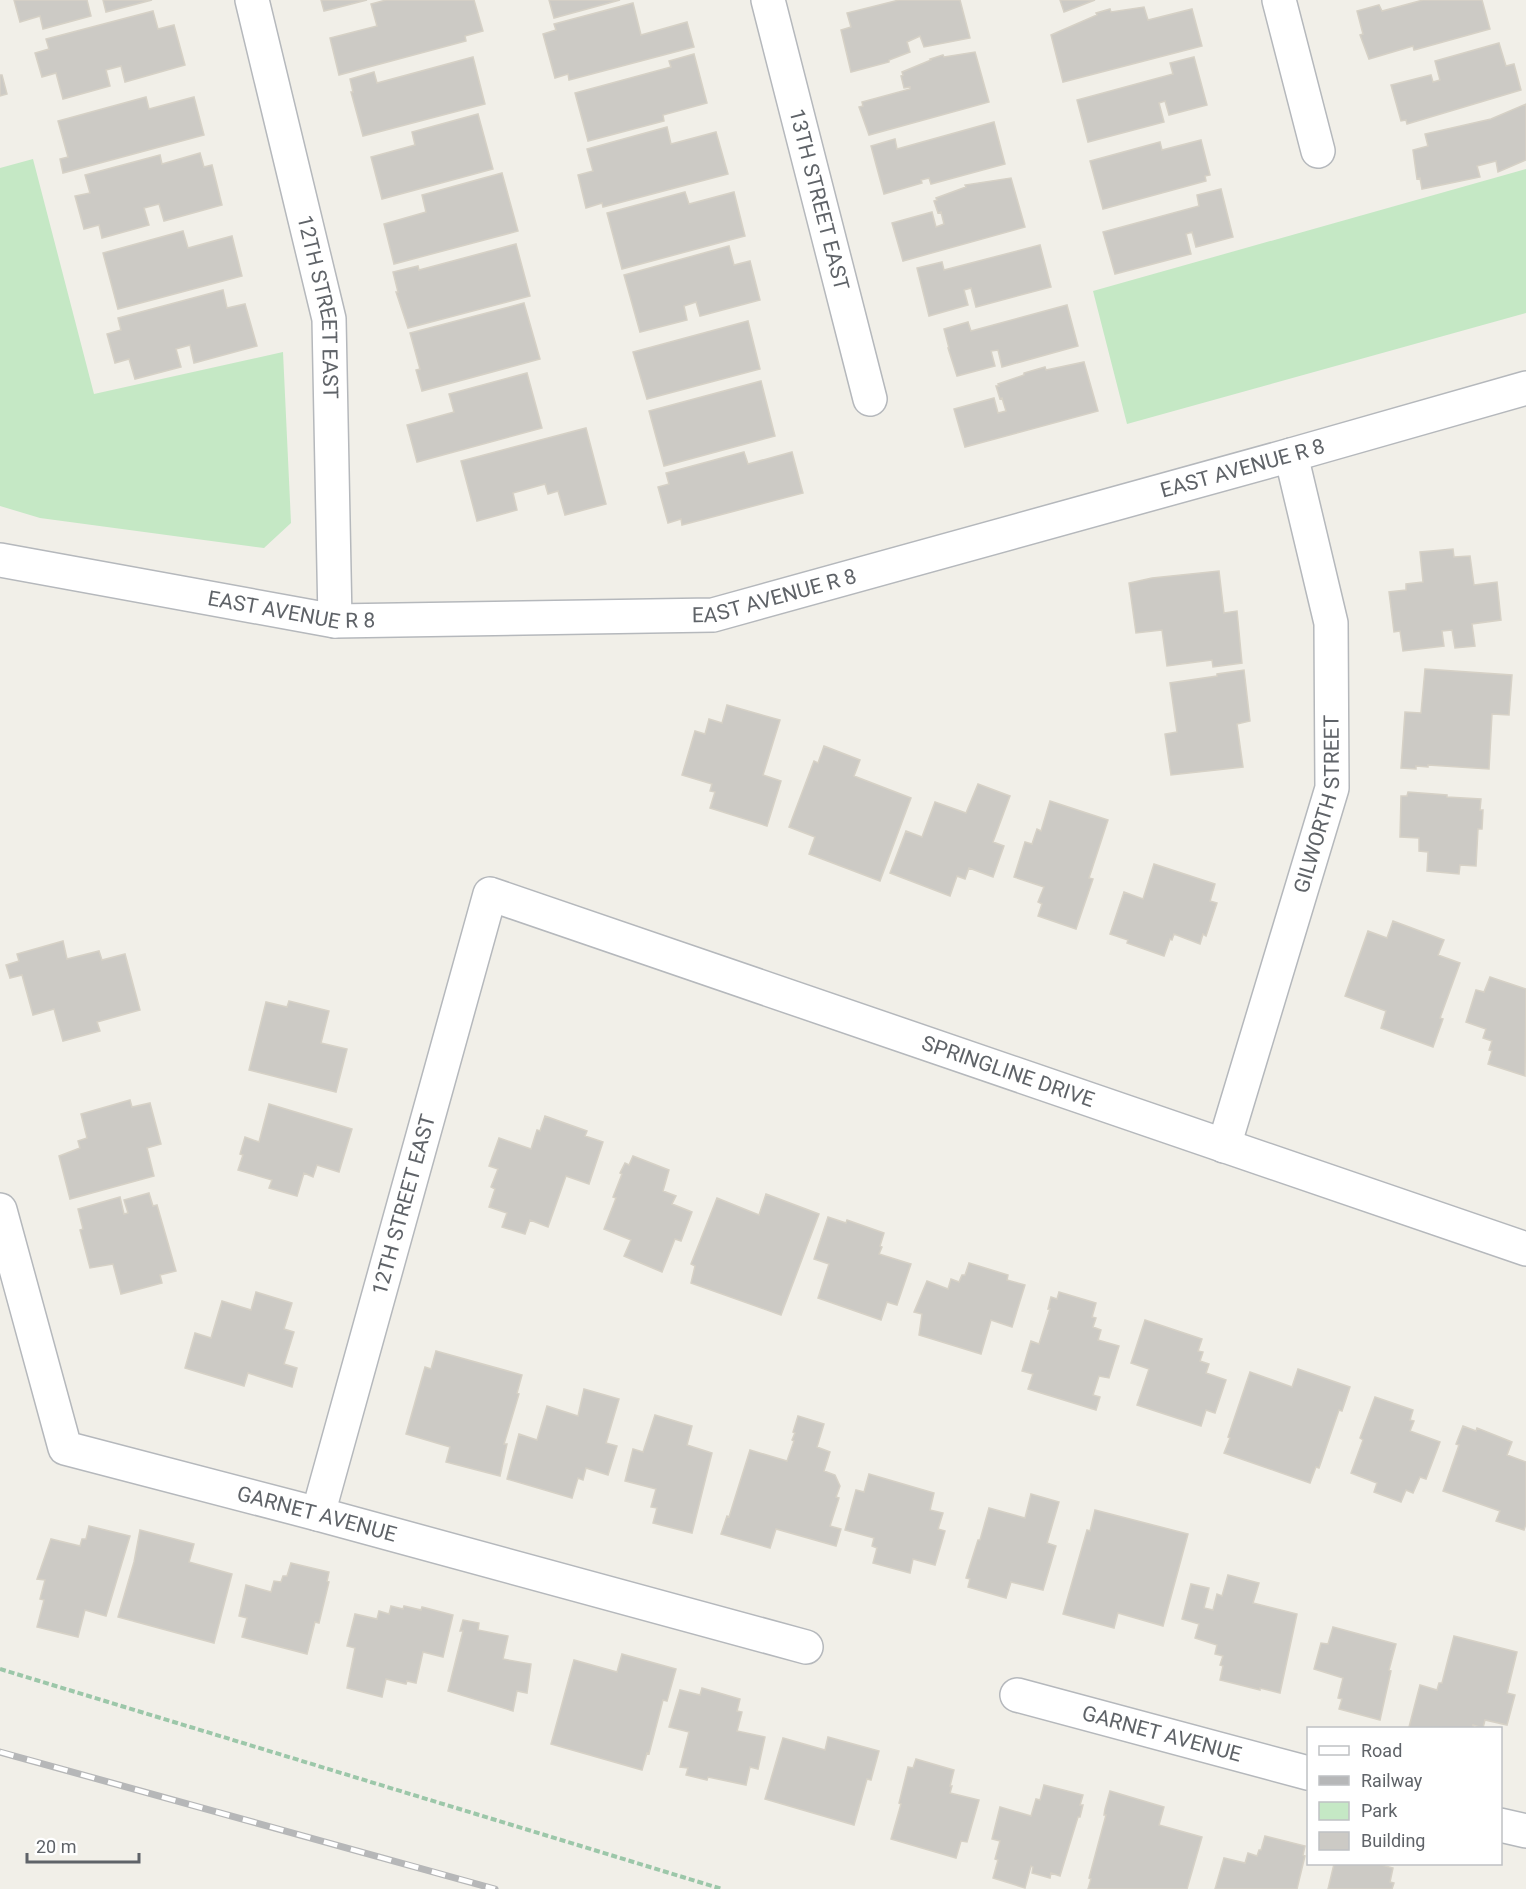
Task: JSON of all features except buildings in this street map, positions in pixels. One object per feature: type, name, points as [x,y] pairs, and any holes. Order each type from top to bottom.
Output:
[{"type":"street","name":"12TH STREET EAST","points":[[252,0],[329,319],[335,621]]},
{"type":"street","name":"13TH STREET EAST","points":[[768,0],[870,399]]},
{"type":"street","points":[[1278,0],[1318,151]]},
{"type":"street","name":"EAST AVENUE R 8","points":[[0,560],[335,621],[713,615],[1526,388]]},
{"type":"street","name":"GILWORTH STREET","points":[[1224,1146],[1332,788],[1331,623],[1291,455]]},
{"type":"street","name":"12TH STREET EAST","points":[[318,1514],[490,894]]},
{"type":"street","name":"SPRINGLINE DRIVE","points":[[490,894],[1526,1249]]},
{"type":"street","name":"GARNET AVENUE","points":[[0,1210],[64,1448],[318,1514],[806,1647]]},
{"type":"street","name":"GARNET AVENUE","points":[[1017,1695],[1307,1773]]},
{"type":"street","points":[[1502,1826],[1526,1832]]},
{"type":"path","points":[[0,1669],[722,1889]]},
{"type":"green space","points":[[33,159],[94,394],[283,352],[291,523],[264,548],[40,518],[0,506],[0,168]]},
{"type":"green space","points":[[1526,169],[1526,313],[1127,424],[1093,291]]},
{"type":"railway","points":[[0,1752],[495,1889]]}]
